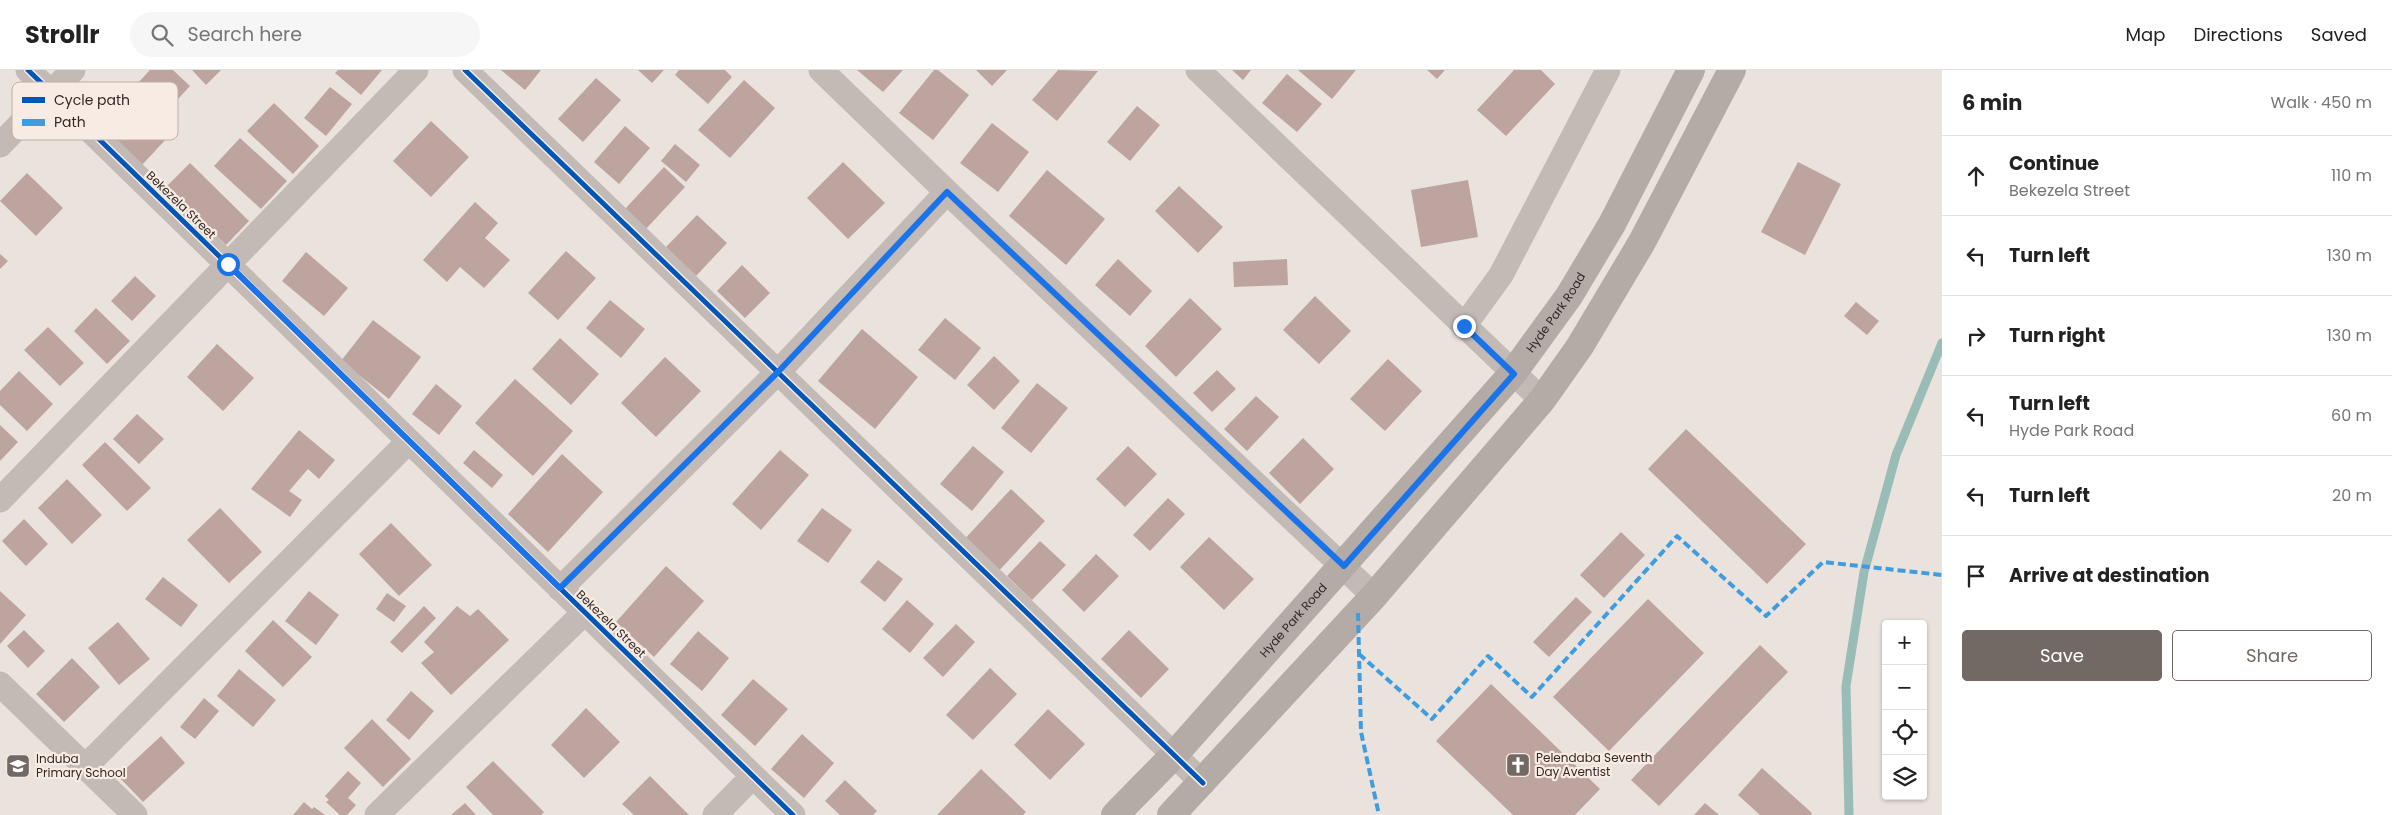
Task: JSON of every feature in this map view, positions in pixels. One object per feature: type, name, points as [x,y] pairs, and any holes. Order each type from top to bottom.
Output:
[{"type":"street","name":"Bekezela Street","points":[[28,70],[41,82]]},
{"type":"street","points":[[61,82],[72,70]]},
{"type":"street","points":[[0,500],[416,70]]},
{"type":"street","points":[[465,70],[1203,782]]},
{"type":"street","points":[[821,70],[947,192],[1374,596]]},
{"type":"street","points":[[1198,70],[1542,400]]},
{"type":"street","points":[[1464,326],[1501,275],[1608,70]]},
{"type":"street","name":"Hyde Park Road","points":[[1115,815],[1174,755],[1514,374],[1569,296],[1612,224],[1691,70]]},
{"type":"street","points":[[1171,815],[1374,596],[1542,400],[1580,346],[1642,242],[1732,70]]},
{"type":"street","points":[[0,145],[12,133]]},
{"type":"street","name":"Bekezela Street","points":[[100,140],[793,815]]},
{"type":"street","points":[[560,588],[778,372],[947,192]]},
{"type":"street","points":[[85,767],[409,441]]},
{"type":"street","points":[[377,815],[585,612]]},
{"type":"street","points":[[0,684],[135,815]]},
{"type":"street","points":[[715,815],[753,776]]},
{"type":"building","points":[[150,70],[173,70],[190,86],[178,99],[178,82],[139,82]]},
{"type":"building","points":[[192,70],[221,70],[206,85]]},
{"type":"building","points":[[338,70],[382,70],[361,95],[335,73]]},
{"type":"building","points":[[501,70],[541,70],[525,90]]},
{"type":"building","points":[[638,70],[664,70],[652,83]]},
{"type":"building","points":[[679,70],[725,70],[732,77],[708,104],[675,75]]},
{"type":"building","points":[[857,70],[903,70],[883,92]]},
{"type":"building","points":[[934,70],[938,70],[969,95],[933,140],[899,113]]},
{"type":"building","points":[[976,70],[1007,70],[992,86]]},
{"type":"building","points":[[1058,70],[1098,71],[1057,121],[1032,100]]},
{"type":"building","points":[[1232,70],[1251,70],[1243,80]]},
{"type":"building","points":[[1298,70],[1356,70],[1332,99]]},
{"type":"building","points":[[1427,70],[1445,70],[1437,79]]},
{"type":"building","points":[[1514,70],[1541,70],[1555,84],[1506,136],[1477,110]]},
{"type":"building","points":[[1287,74],[1322,104],[1297,132],[1262,103]]},
{"type":"building","points":[[596,78],[621,100],[583,142],[558,119]]},
{"type":"building","points":[[744,80],[775,108],[730,158],[698,130]]},
{"type":"building","points":[[330,87],[352,104],[326,136],[304,118]]},
{"type":"building","points":[[274,103],[319,146],[293,174],[247,131]]},
{"type":"building","points":[[1137,106],[1160,125],[1130,161],[1107,142]]},
{"type":"building","points":[[431,121],[469,157],[431,197],[393,161]]},
{"type":"building","points":[[992,123],[1029,152],[998,192],[960,163]]},
{"type":"building","points":[[625,126],[650,148],[619,184],[594,162]]},
{"type":"building","points":[[240,138],[287,181],[261,209],[214,166]]},
{"type":"building","points":[[113,140],[165,140],[141,166]]},
{"type":"building","points":[[675,144],[700,165],[686,182],[661,161]]},
{"type":"building","points":[[843,162],[885,203],[848,239],[807,198]]},
{"type":"building","points":[[1798,162],[1841,184],[1805,255],[1761,232]]},
{"type":"building","points":[[190,163],[249,221],[226,245],[166,187]]},
{"type":"building","points":[[664,167],[685,187],[645,230],[624,210]]},
{"type":"building","points":[[1047,170],[1105,219],[1066,265],[1009,216]]},
{"type":"building","points":[[27,173],[63,208],[36,236],[0,201]]},
{"type":"building","points":[[1468,180],[1478,237],[1421,247],[1411,190]]},
{"type":"building","points":[[1179,186],[1223,227],[1198,253],[1155,211]]},
{"type":"building","points":[[475,202],[498,223],[485,238],[510,260],[484,288],[460,267],[447,282],[423,260]]},
{"type":"building","points":[[697,215],[727,243],[696,276],[666,247]]},
{"type":"building","points":[[566,251],[596,278],[558,320],[528,293]]},
{"type":"building","points":[[306,252],[348,288],[324,316],[282,281]]},
{"type":"building","points":[[0,254],[8,261],[0,269]]},
{"type":"building","points":[[1118,259],[1152,291],[1130,316],[1095,285]]},
{"type":"building","points":[[1287,259],[1288,285],[1234,287],[1233,262]]},
{"type":"building","points":[[742,265],[770,293],[745,318],[717,291]]},
{"type":"building","points":[[135,276],[156,296],[132,321],[111,301]]},
{"type":"building","points":[[1315,296],[1351,331],[1319,364],[1283,330]]},
{"type":"building","points":[[1190,298],[1222,329],[1176,377],[1145,346]]},
{"type":"building","points":[[610,300],[645,329],[621,358],[586,328]]},
{"type":"building","points":[[1856,302],[1879,321],[1867,335],[1844,316]]},
{"type":"building","points":[[96,308],[130,341],[107,364],[74,331]]},
{"type":"building","points":[[945,318],[981,348],[955,380],[918,350]]},
{"type":"building","points":[[373,320],[421,357],[389,399],[341,361]]},
{"type":"building","points":[[48,327],[84,363],[60,386],[24,350]]},
{"type":"building","points":[[862,329],[918,377],[875,429],[818,381]]},
{"type":"building","points":[[560,338],[599,374],[571,405],[532,369]]},
{"type":"building","points":[[217,344],[254,378],[223,411],[187,377]]},
{"type":"building","points":[[994,356],[1020,381],[994,410],[967,385]]},
{"type":"building","points":[[665,357],[701,391],[656,437],[621,403]]},
{"type":"building","points":[[1388,359],[1422,391],[1385,431],[1350,399]]},
{"type":"building","points":[[1217,370],[1236,389],[1212,412],[1193,393]]},
{"type":"building","points":[[19,371],[53,404],[27,431],[0,405],[0,391]]},
{"type":"building","points":[[515,379],[573,431],[533,476],[475,423]]},
{"type":"building","points":[[1037,383],[1068,408],[1031,453],[1001,428]]},
{"type":"building","points":[[436,384],[462,406],[439,435],[412,414]]},
{"type":"building","points":[[1256,396],[1279,417],[1247,451],[1224,429]]},
{"type":"building","points":[[137,414],[164,439],[139,464],[113,439]]},
{"type":"building","points":[[0,425],[18,442],[0,461]]},
{"type":"building","points":[[1686,429],[1806,544],[1767,584],[1648,469]]},
{"type":"building","points":[[299,430],[335,460],[319,479],[308,469],[289,491],[302,500],[290,517],[251,489]]},
{"type":"building","points":[[1303,438],[1334,469],[1300,504],[1269,473]]},
{"type":"building","points":[[105,442],[151,488],[127,511],[82,465]]},
{"type":"building","points":[[973,446],[1004,472],[972,511],[940,484]]},
{"type":"building","points":[[1128,446],[1157,474],[1125,507],[1096,479]]},
{"type":"building","points":[[474,450],[503,475],[492,488],[463,463]]},
{"type":"building","points":[[780,450],[809,475],[761,530],[732,504]]},
{"type":"building","points":[[562,454],[603,492],[548,552],[508,514]]},
{"type":"building","points":[[67,479],[102,515],[72,544],[38,508]]},
{"type":"building","points":[[1011,489],[1045,521],[996,574],[961,543]]},
{"type":"building","points":[[1168,498],[1185,514],[1150,551],[1133,535]]},
{"type":"building","points":[[220,508],[262,552],[229,583],[187,540]]},
{"type":"building","points":[[822,508],[852,530],[828,563],[797,541]]},
{"type":"building","points":[[24,519],[48,544],[26,566],[2,541]]},
{"type":"building","points":[[391,523],[432,565],[399,596],[359,554]]},
{"type":"building","points":[[1621,532],[1645,555],[1604,598],[1580,575]]},
{"type":"building","points":[[1209,537],[1254,579],[1224,610],[1180,567]]},
{"type":"building","points":[[1040,541],[1066,565],[1032,600],[1007,576]]},
{"type":"building","points":[[1096,554],[1119,576],[1084,612],[1062,590]]},
{"type":"building","points":[[878,560],[903,579],[885,602],[860,582]]},
{"type":"building","points":[[666,566],[704,601],[654,657],[616,622]]},
{"type":"building","points":[[163,577],[198,605],[181,627],[145,599]]},
{"type":"building","points":[[0,591],[26,615],[0,644]]},
{"type":"building","points":[[309,591],[339,615],[316,645],[285,621]]},
{"type":"building","points":[[387,593],[406,606],[394,622],[376,609]]},
{"type":"building","points":[[1576,597],[1592,612],[1549,657],[1533,642]]},
{"type":"building","points":[[1648,599],[1704,653],[1609,751],[1553,697]]},
{"type":"building","points":[[907,600],[934,624],[910,653],[882,629]]},
{"type":"building","points":[[424,606],[436,618],[402,653],[390,642]]},
{"type":"building","points":[[457,606],[470,616],[478,609],[509,640],[451,695],[421,663],[434,652],[424,642]]},
{"type":"building","points":[[273,620],[312,657],[283,687],[245,651]]},
{"type":"building","points":[[118,622],[150,659],[119,685],[88,648]]},
{"type":"building","points":[[956,624],[975,642],[943,677],[923,658]]},
{"type":"building","points":[[24,630],[45,651],[28,668],[7,646]]},
{"type":"building","points":[[1129,630],[1169,669],[1141,698],[1101,659]]},
{"type":"building","points":[[698,631],[729,658],[702,691],[670,664]]},
{"type":"building","points":[[1760,645],[1788,672],[1659,806],[1631,780]]},
{"type":"building","points":[[72,658],[100,687],[64,722],[36,694]]},
{"type":"building","points":[[990,668],[1017,694],[973,740],[946,715]]},
{"type":"building","points":[[239,669],[276,700],[253,727],[217,696]]},
{"type":"building","points":[[753,679],[788,709],[755,746],[721,715]]},
{"type":"building","name":"Pelendaba Seventh Day Aventist","points":[[1491,684],[1600,789],[1575,815],[1513,815],[1436,741]]},
{"type":"building","points":[[411,691],[434,711],[409,740],[386,720]]},
{"type":"building","points":[[204,698],[219,711],[195,739],[180,727]]},
{"type":"building","points":[[586,708],[620,742],[584,778],[551,745]]},
{"type":"building","points":[[1048,709],[1085,744],[1050,780],[1014,745]]},
{"type":"building","points":[[372,719],[411,759],[383,787],[344,748]]},
{"type":"building","points":[[802,734],[834,763],[804,798],[771,769]]},
{"type":"building","points":[[161,736],[185,763],[143,802],[118,776]]},
{"type":"building","points":[[493,761],[544,812],[541,815],[493,815],[466,787]]},
{"type":"building","points":[[1762,768],[1812,813],[1811,815],[1760,815],[1738,795]]},
{"type":"building","points":[[981,769],[1026,812],[1023,815],[937,815]]},
{"type":"building","points":[[348,771],[361,783],[348,798],[356,805],[347,815],[340,815],[326,802],[329,800],[325,796]]},
{"type":"building","points":[[650,776],[689,815],[634,815],[622,804]]},
{"type":"building","points":[[845,780],[877,811],[873,815],[840,815],[825,801]]},
{"type":"building","points":[[304,802],[312,809],[314,807],[325,815],[293,815]]},
{"type":"building","points":[[465,803],[476,815],[451,815]]},
{"type":"building","points":[[1705,803],[1719,815],[1694,815]]},
{"type":"waterway","points":[[1849,815],[1846,686],[1864,572],[1896,455],[1942,343]]},
{"type":"marked path","points":[[1359,654],[1432,719],[1488,656],[1532,697],[1677,536],[1766,616],[1823,562],[1942,575]]},
{"type":"marked path","points":[[1358,613],[1361,732],[1379,815]]},
{"type":"cycle path","points":[[28,70],[40,82]]},
{"type":"cycle path","points":[[465,70],[1203,783]]},
{"type":"cycle path","points":[[100,140],[793,815]]},
{"type":"place","name":"Pelendaba Seventh Day Aventist","points":[[1518,765]]},
{"type":"place","name":"Induba Primary School","points":[[18,766]]},
{"type":"route","points":[[228,264],[560,588],[778,372],[947,192],[1344,566],[1514,374],[1464,326]]}]
